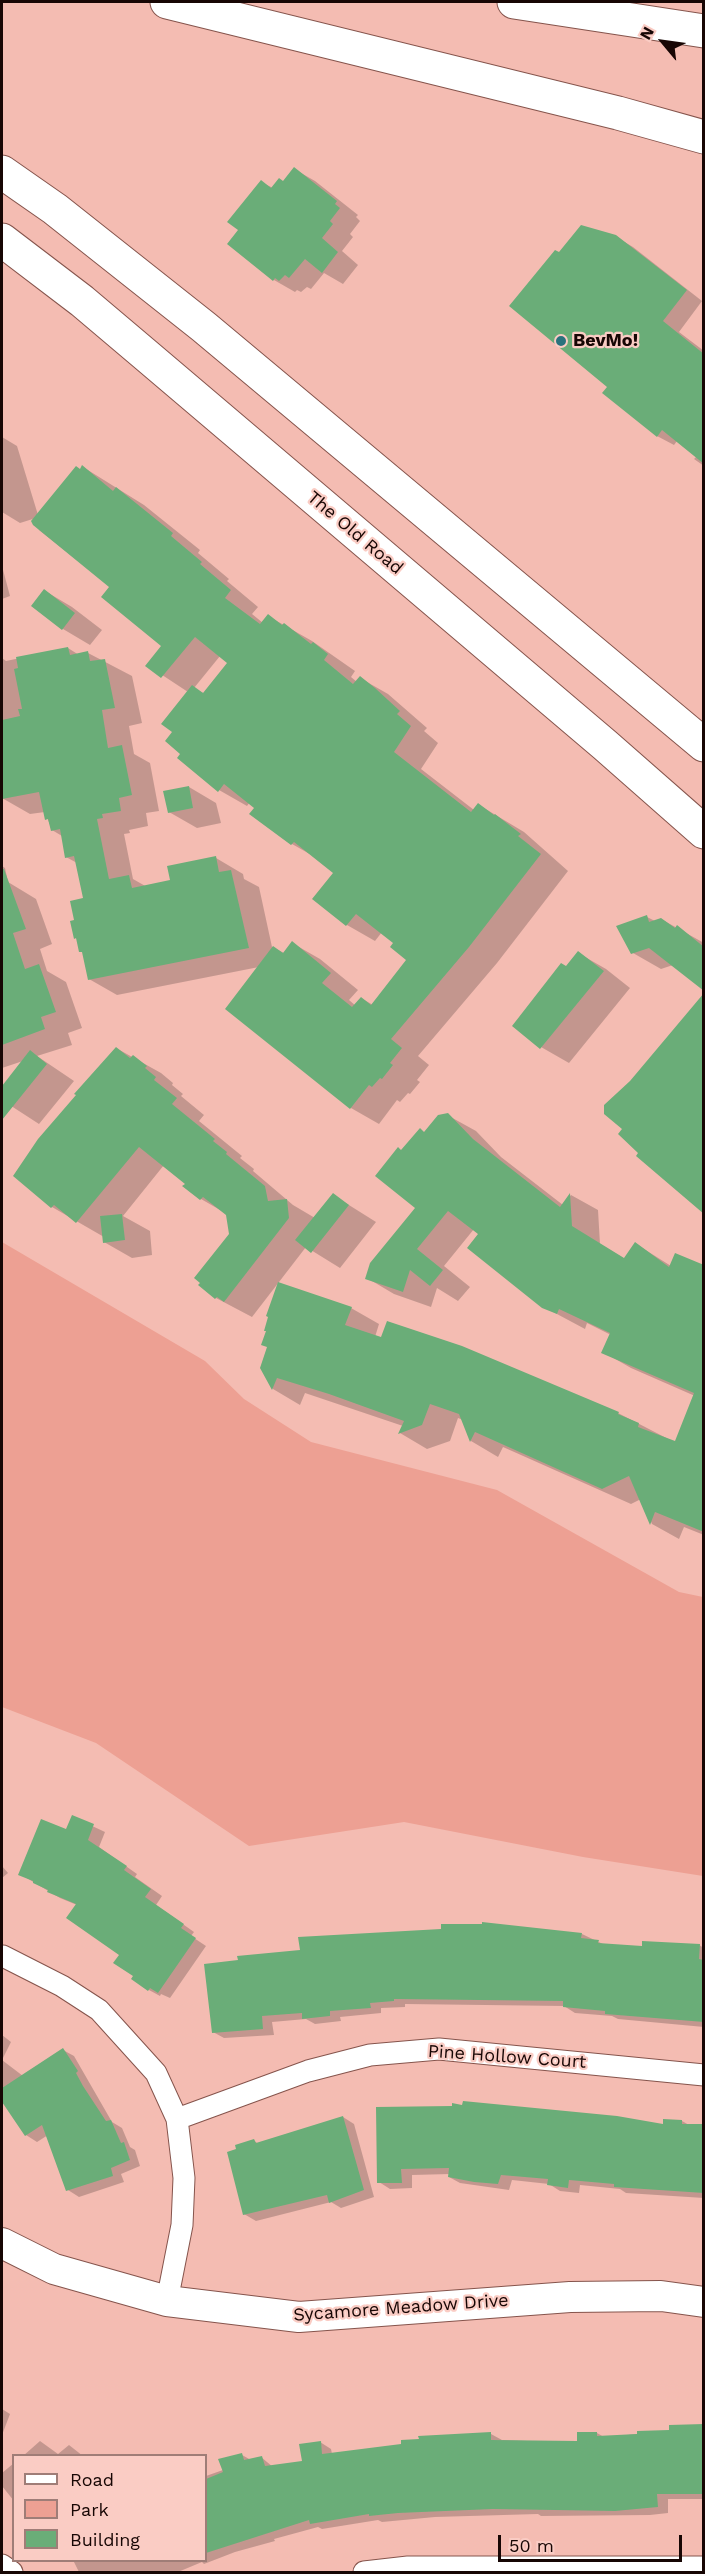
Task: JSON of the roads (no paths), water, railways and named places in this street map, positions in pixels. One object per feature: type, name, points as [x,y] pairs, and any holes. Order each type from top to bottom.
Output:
[{"type":"main road","points":[[167,2],[618,113],[704,137]]},
{"type":"main road","points":[[514,2],[704,31]]},
{"type":"main road","points":[[2,172],[55,209],[195,319],[704,745]]},
{"type":"main road","name":"The Old Road","points":[[2,240],[74,294],[156,363],[704,832]]},
{"type":"street","points":[[3,1956],[62,1986],[99,2010],[156,2073],[177,2119],[184,2178],[183,2225],[167,2301]]},
{"type":"street","name":"Pine Hollow Court","points":[[177,2119],[308,2071],[370,2055],[439,2049],[704,2075]]},
{"type":"street","name":"Sycamore Meadow Drive","points":[[2,2243],[54,2269],[167,2301],[299,2317],[570,2296],[661,2296],[704,2302]]},
{"type":"street","points":[[2,2565],[12,2572]]},
{"type":"street","points":[[364,2572],[408,2567],[704,2567]]},
{"type":"place","name":"BevMo!","points":[[561,341]]}]
